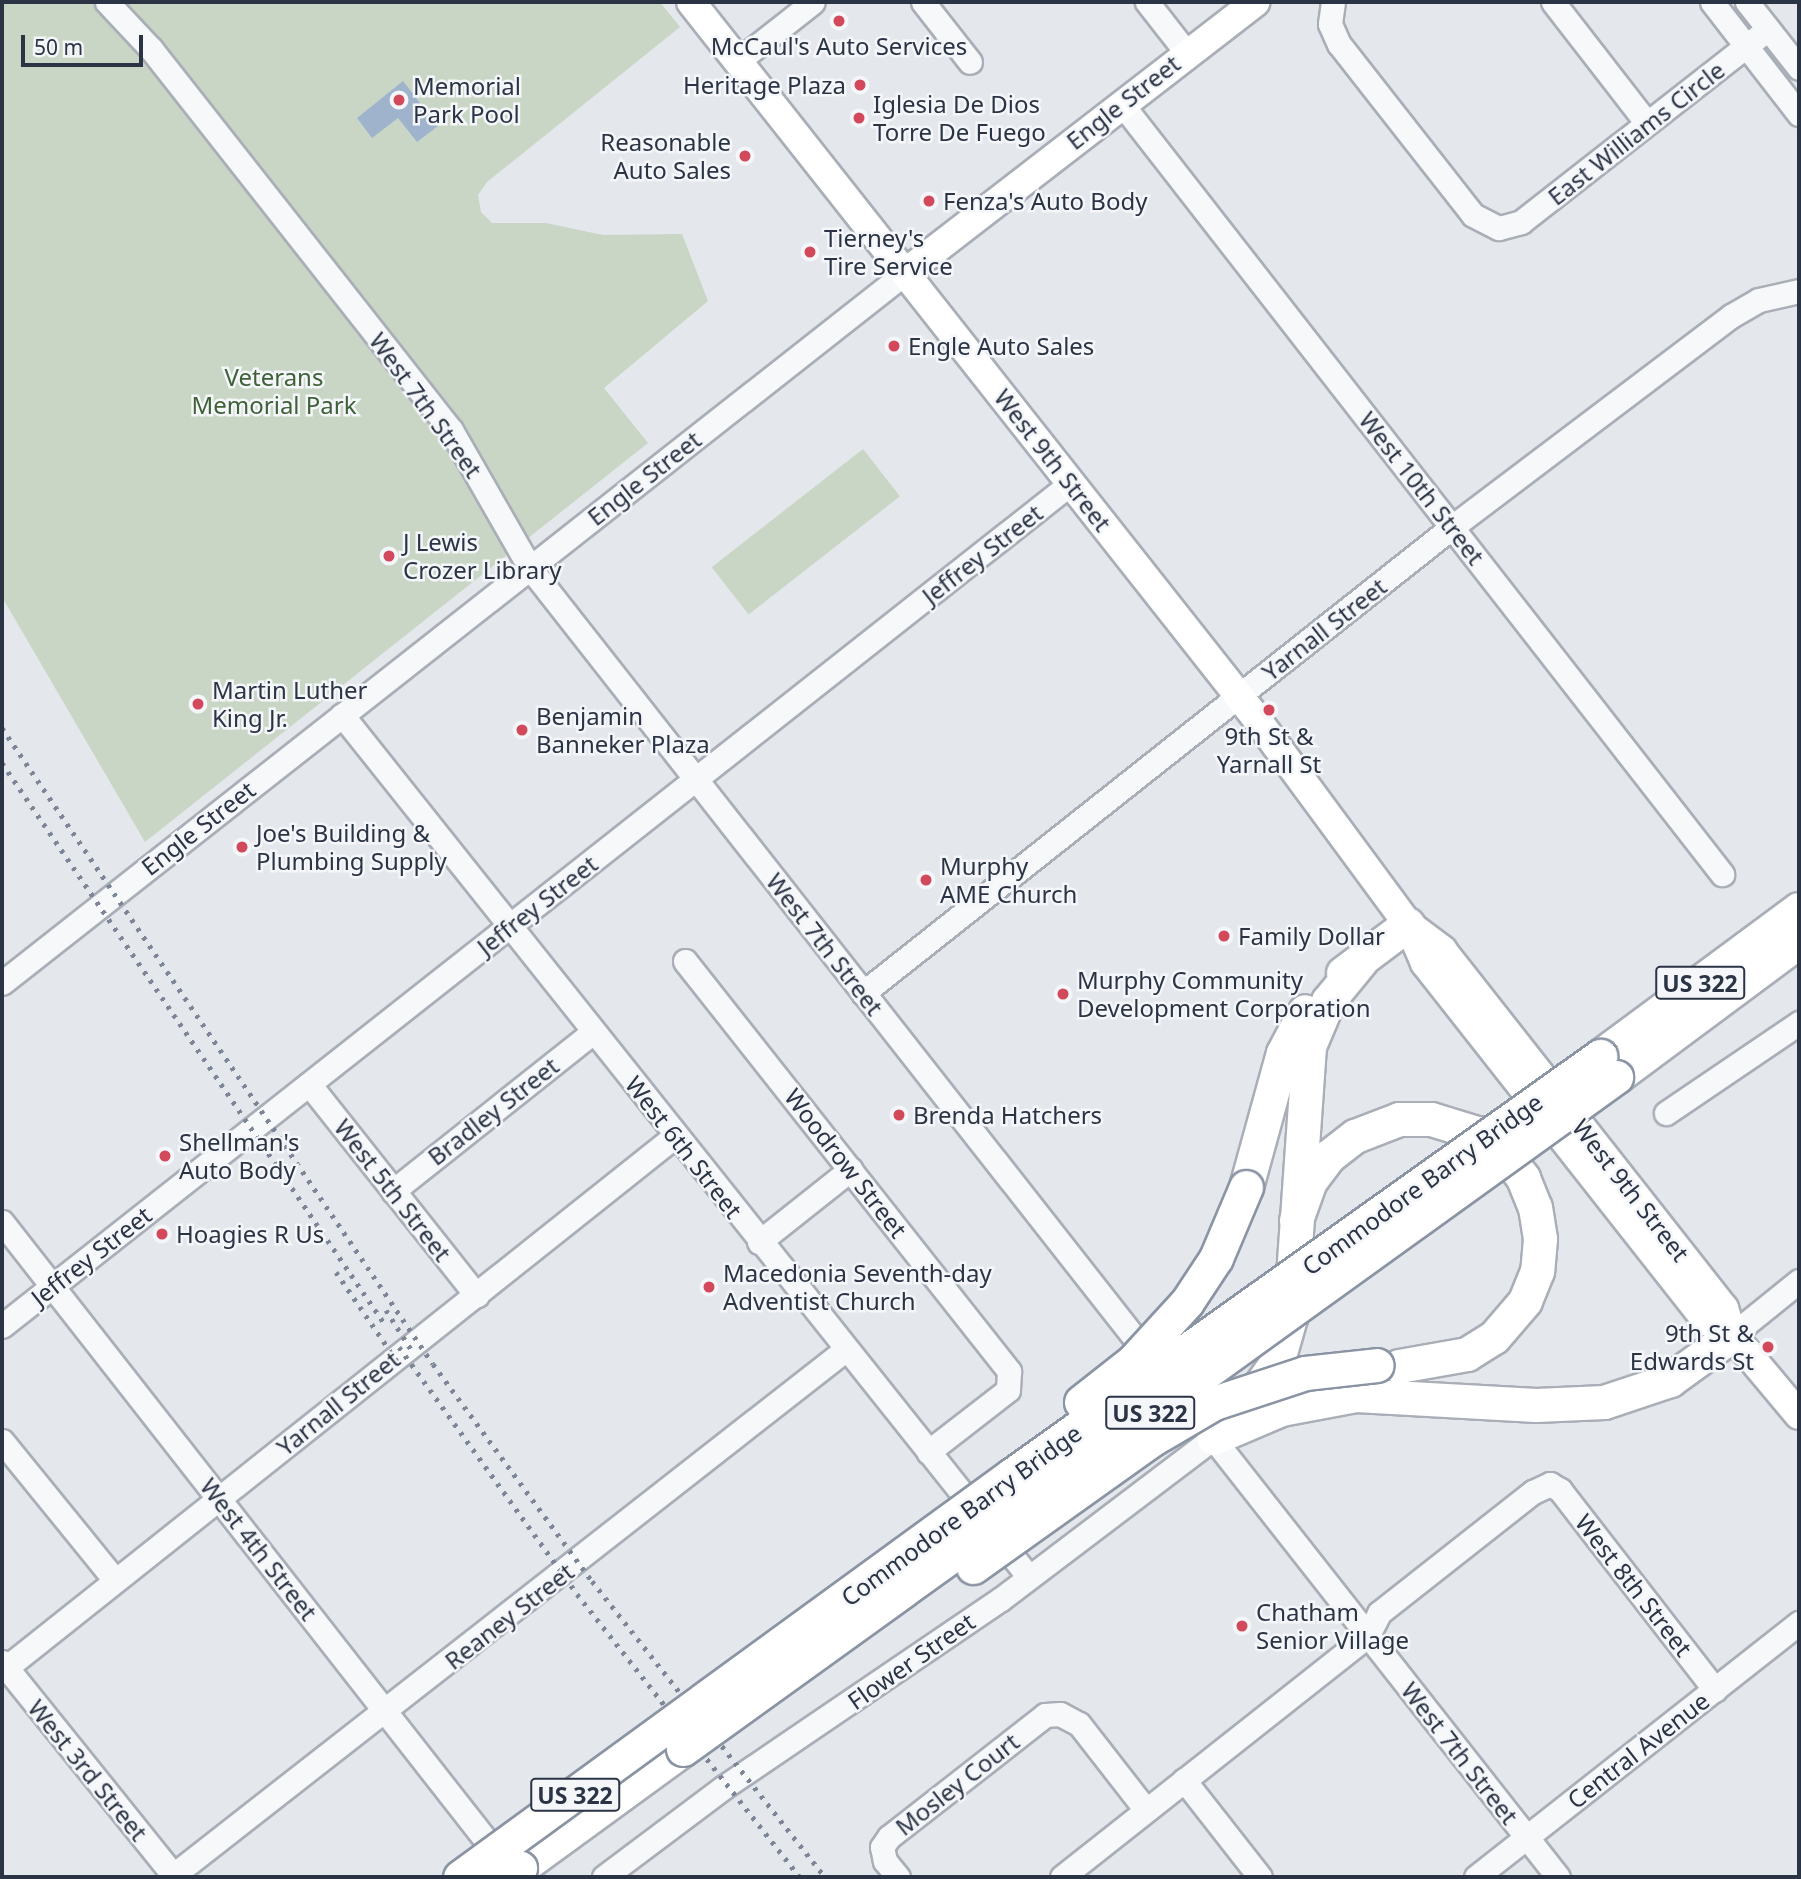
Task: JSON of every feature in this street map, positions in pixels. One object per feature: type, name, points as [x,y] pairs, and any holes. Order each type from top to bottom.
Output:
[{"type":"highway","name":"US 322","points":[[1608,1067],[1799,909]]},
{"type":"highway","points":[[689,1712],[1133,1361],[1203,1280],[1247,1187],[1289,1037],[1314,998],[1408,924]]},
{"type":"highway","name":"US 322","points":[[1608,1067],[1745,985],[1799,941]]},
{"type":"highway","points":[[1745,985],[1799,957]]},
{"type":"highway","points":[[1213,1438],[1262,1387],[1283,1347],[1290,1318],[1309,1046],[1328,1001],[1361,961]]},
{"type":"highway","name":"Commodore Barry Bridge","points":[[460,1877],[1013,1474],[1608,1067]]},
{"type":"highway","name":"Commodore Barry Bridge","points":[[513,1875],[1608,1067]]},
{"type":"highway","points":[[683,1749],[998,1551],[1193,1414],[1281,1379],[1436,1363],[1474,1350],[1506,1326],[1525,1301],[1537,1271],[1540,1239],[1535,1207],[1518,1171],[1490,1142],[1462,1126],[1432,1119],[1392,1121],[1354,1136],[1329,1156],[1310,1181],[1296,1220]]},
{"type":"highway","points":[[1213,1438],[1281,1409],[1356,1395],[1589,1404],[1653,1388],[1699,1362],[1732,1335]]},
{"type":"highway","points":[[1388,1366],[1439,1370],[1589,1404]]},
{"type":"main road","name":"West 9th Street","points":[[691,2],[1238,696],[1408,924],[1426,963],[1442,984],[1707,1321],[1732,1335],[1799,1415]]},
{"type":"main road","name":"Engle Street","points":[[905,273],[1186,51],[1256,2]]},
{"type":"street","name":"West 7th Street","points":[[107,2],[151,49],[451,430],[530,568],[1558,1877]]},
{"type":"street","points":[[738,61],[813,2]]},
{"type":"street","points":[[923,2],[970,62]]},
{"type":"street","points":[[1147,2],[1186,51]]},
{"type":"street","points":[[1553,2],[1646,122]]},
{"type":"street","points":[[1712,2],[1799,114]]},
{"type":"street","points":[[1747,2],[1799,68]]},
{"type":"street","name":"East Williams Circle","points":[[1331,8],[1339,44],[1473,215],[1499,228],[1521,222],[1768,29]]},
{"type":"street","name":"West 10th Street","points":[[1121,103],[1722,873]]},
{"type":"street","name":"Engle Street","points":[[2,983],[905,273]]},
{"type":"street","name":"Yarnall Street","points":[[863,993],[1452,527],[1731,316],[1759,300],[1799,291]]},
{"type":"street","name":"Jeffrey Street","points":[[2,1326],[1072,483]]},
{"type":"street","name":"West 6th Street","points":[[342,715],[845,1350],[1029,1577]]},
{"type":"street","name":"Woodrow Street","points":[[685,961],[1009,1371],[1008,1390],[928,1452]]},
{"type":"street","points":[[1666,1112],[1799,1023]]},
{"type":"street","name":"Bradley Street","points":[[393,1191],[593,1032]]},
{"type":"street","name":"West 5th Street","points":[[309,1084],[477,1296]]},
{"type":"street","name":"Yarnall Street","points":[[3,1667],[477,1296],[675,1136]]},
{"type":"street","points":[[759,1242],[851,1169]]},
{"type":"street","name":"West 4th Street","points":[[2,1222],[513,1875]]},
{"type":"street","points":[[1732,1335],[1799,1281]]},
{"type":"street","name":"Reaney Street","points":[[173,1877],[387,1713],[845,1350]]},
{"type":"street","name":"Flower Street","points":[[604,1877],[724,1787],[1029,1577],[1213,1438]]},
{"type":"street","points":[[2,1441],[114,1579]]},
{"type":"street","name":"West 8th Street","points":[[1368,1635],[1379,1613],[1533,1492],[1550,1484],[1560,1490],[1715,1690]]},
{"type":"street","name":"Central Avenue","points":[[1476,1877],[1799,1623]]},
{"type":"street","points":[[1068,1876],[1146,1810],[1368,1635]]},
{"type":"street","name":"West 3rd Street","points":[[3,1667],[173,1877]]},
{"type":"street","name":"Mosley Court","points":[[891,1869],[883,1847],[900,1827],[1045,1715],[1060,1714],[1079,1724],[1146,1810]]},
{"type":"street","points":[[1184,1780],[1260,1877]]},
{"type":"green space","name":"Veterans Memorial Park","points":[[2,2],[660,2],[680,27],[487,182],[478,195],[481,212],[492,223],[546,223],[603,235],[682,234],[708,301],[604,388],[648,443],[145,842],[2,597]]},
{"type":"green space","points":[[863,449],[900,496],[749,614],[712,567]]},
{"type":"water","name":"Memorial Park Pool","points":[[403,81],[438,126],[417,142],[398,118],[372,138],[357,118]]},
{"type":"railway","points":[[2,728],[433,1364],[592,1581],[825,1877]]},
{"type":"railway","points":[[2,763],[386,1326]]},
{"type":"railway","points":[[336,1272],[401,1367]]},
{"type":"railway","points":[[386,1310],[414,1354]]},
{"type":"railway","points":[[399,1347],[577,1594],[800,1877]]},
{"type":"place","name":"McCaul's Auto Services","points":[[839,21]]},
{"type":"place","name":"Heritage Plaza","points":[[860,85]]},
{"type":"place","name":"Memorial Park Pool","points":[[399,100]]},
{"type":"place","name":"Iglesia De Dios Torre De Fuego","points":[[859,118]]},
{"type":"place","name":"Reasonable Auto Sales","points":[[745,156]]},
{"type":"place","name":"Fenza's Auto Body","points":[[929,201]]},
{"type":"place","name":"Tierney's Tire Service","points":[[810,252]]},
{"type":"place","name":"Engle Auto Sales","points":[[894,346]]},
{"type":"place","name":"J Lewis Crozer Library","points":[[389,556]]},
{"type":"place","name":"Martin Luther King Jr.","points":[[198,704]]},
{"type":"place","name":"9th St & Yarnall St","points":[[1269,710]]},
{"type":"place","name":"Benjamin Banneker Plaza","points":[[522,730]]},
{"type":"place","name":"Joe's Building & Plumbing Supply","points":[[242,847]]},
{"type":"place","name":"Murphy AME Church","points":[[926,880]]},
{"type":"place","name":"Family Dollar","points":[[1224,936]]},
{"type":"place","name":"Murphy Community Development Corporation","points":[[1063,994]]},
{"type":"place","name":"Brenda Hatchers","points":[[899,1115]]},
{"type":"place","name":"Shellman's Auto Body","points":[[165,1156]]},
{"type":"place","name":"Hoagies R Us","points":[[162,1234]]},
{"type":"place","name":"Macedonia Seventh-day Adventist Church","points":[[709,1287]]},
{"type":"place","name":"9th St & Edwards St","points":[[1768,1347]]},
{"type":"place","name":"Chatham Senior Village","points":[[1242,1626]]}]
